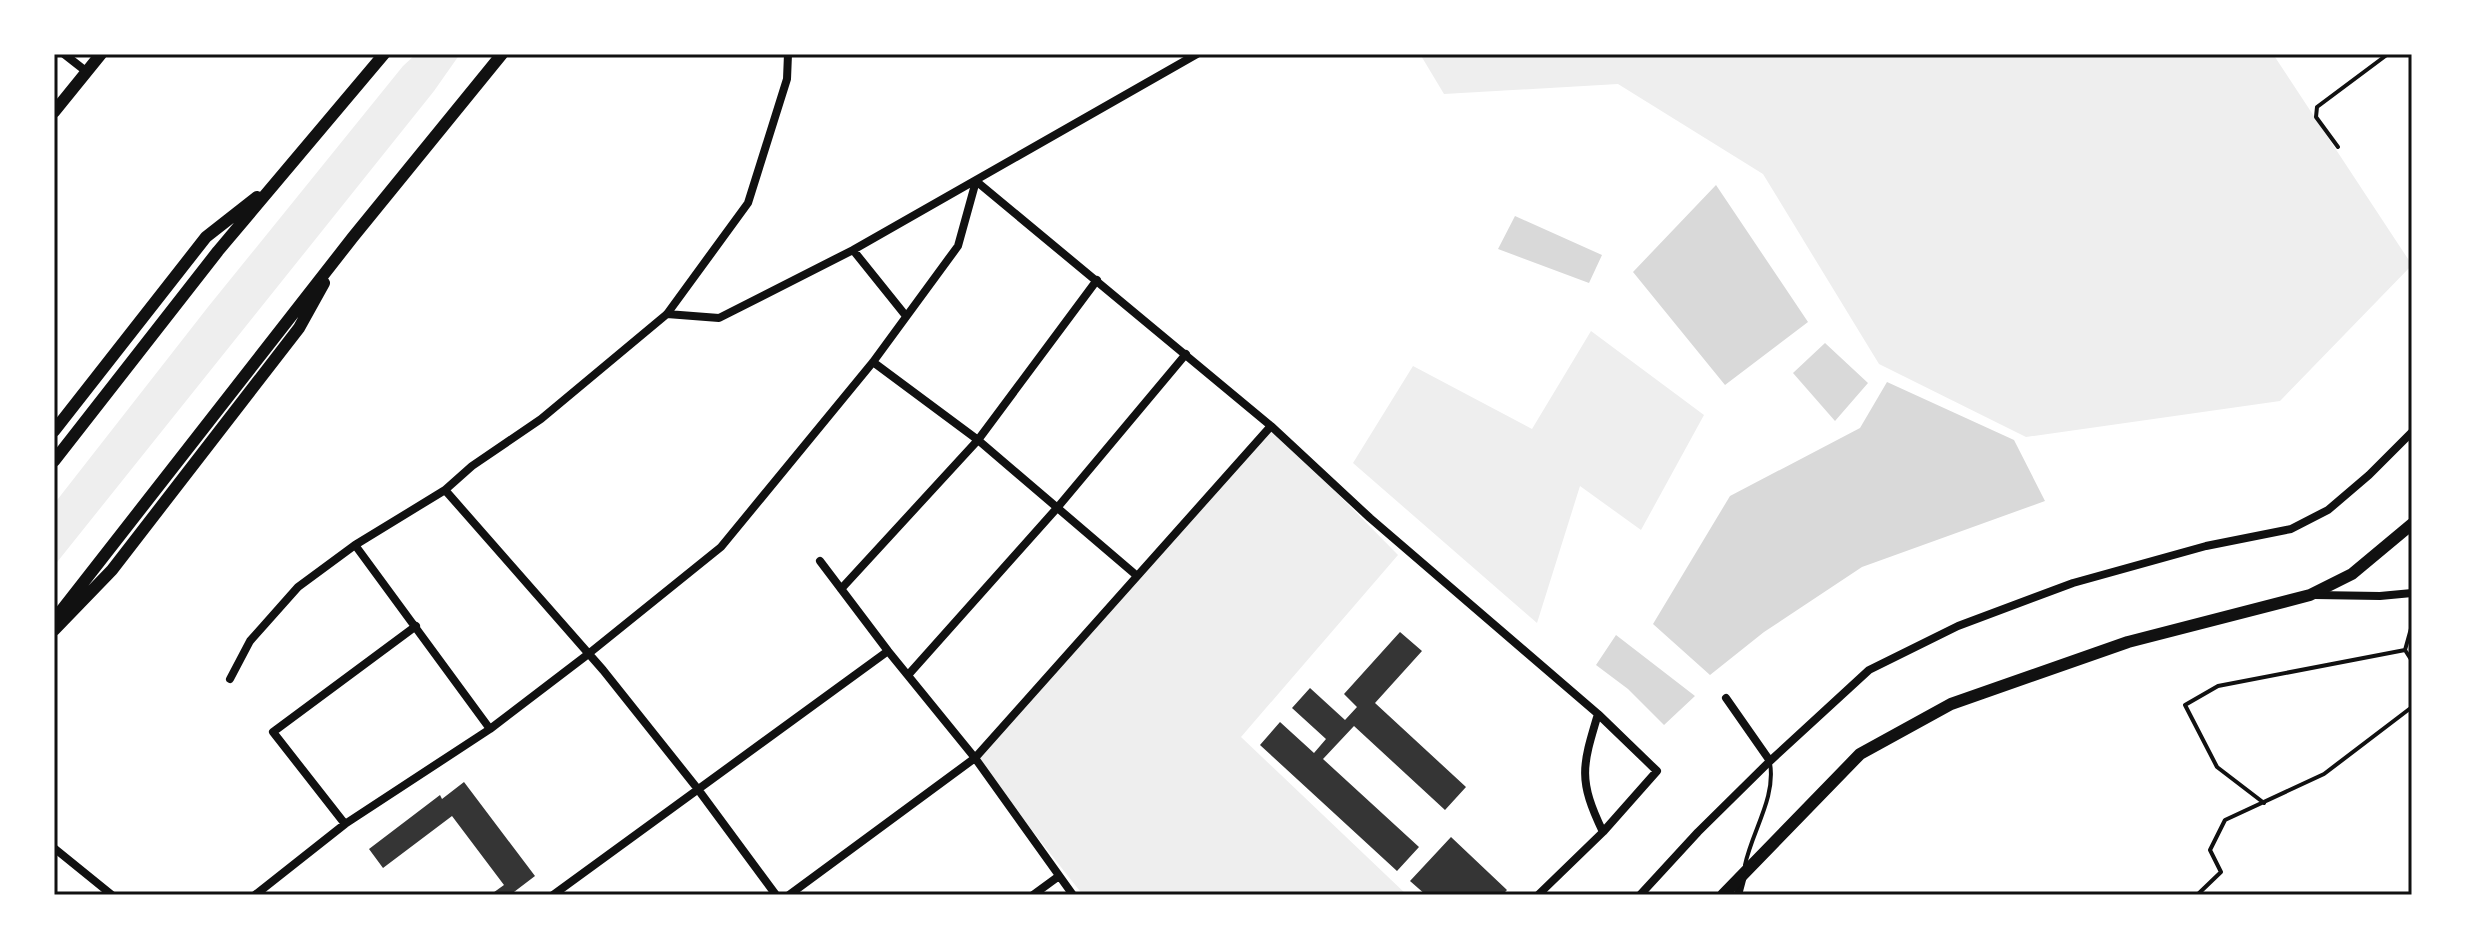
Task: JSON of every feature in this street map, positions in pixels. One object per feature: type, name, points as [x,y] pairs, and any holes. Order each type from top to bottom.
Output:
[{"type":"main road","points":[[54,112],[101,54]]},
{"type":"main road","points":[[54,461],[218,251],[384,54]]},
{"type":"main road","points":[[54,620],[343,249],[502,54]]},
{"type":"main road","points":[[54,431],[206,237],[282,177]]},
{"type":"main road","points":[[54,630],[112,570],[299,328],[343,249]]},
{"type":"main road","points":[[1723,895],[1860,754],[1951,704],[2128,642],[2310,595],[2352,574],[2412,524]]},
{"type":"street","points":[[64,54],[87,72]]},
{"type":"street","points":[[230,679],[250,641],[298,587],[355,545],[445,490],[472,466],[541,419],[667,314],[748,203],[787,79],[788,54]]},
{"type":"street","points":[[667,314],[719,318],[853,250],[1197,54]]},
{"type":"street","points":[[976,181],[1271,426],[1370,518],[1598,714],[1657,771],[1603,832],[1538,895]]},
{"type":"street","points":[[255,895],[345,824],[490,729],[721,547],[873,362],[958,246],[976,181]]},
{"type":"street","points":[[853,250],[906,316]]},
{"type":"street","points":[[841,589],[978,440],[1097,280]]},
{"type":"street","points":[[909,674],[1057,508],[1186,354]]},
{"type":"street","points":[[873,362],[978,440],[1136,575]]},
{"type":"street","points":[[789,895],[975,758],[1271,426]]},
{"type":"street","points":[[1640,895],[1770,761],[1869,670],[1958,626],[2073,583],[2206,546],[2291,529],[2328,510],[2412,432]]},
{"type":"street","points":[[445,490],[603,670],[697,788],[776,895]]},
{"type":"street","points":[[355,545],[490,729]]},
{"type":"street","points":[[820,561],[975,758],[1073,895]]},
{"type":"street","points":[[2310,595],[2412,593]]},
{"type":"street","points":[[345,824],[273,732],[416,626]]},
{"type":"street","points":[[553,895],[888,651]]},
{"type":"street","points":[[1726,698],[1770,761]]},
{"type":"street","points":[[1598,714],[1584,762],[1588,802],[1603,832]]},
{"type":"street","points":[[54,848],[112,895]]},
{"type":"street","points":[[1738,895],[1744,875]]},
{"type":"street","points":[[1033,895],[1059,876]]},
{"type":"lane","points":[[2338,147],[2316,117],[2317,107],[2388,54]]},
{"type":"lane","points":[[2412,625],[2405,650],[2412,661]]},
{"type":"lane","points":[[2264,803],[2217,767],[2185,705],[2218,686],[2405,650]]},
{"type":"lane","points":[[2197,895],[2221,872],[2210,850],[2225,820],[2324,774],[2412,707]]},
{"type":"lane","points":[[1744,875],[1750,842],[1764,810],[1772,776],[1770,761]]},
{"type":"shaded area","points":[[416,54],[460,54],[434,91],[54,566],[54,504],[208,307],[403,66]]},
{"type":"shaded area","points":[[1420,54],[2273,54],[2412,265],[2280,401],[2026,437],[1879,364],[1763,174],[1618,84],[1444,94]]},
{"type":"shaded area","points":[[1716,185],[1808,322],[1725,385],[1633,272]]},
{"type":"shaded area","points":[[1515,216],[1602,255],[1589,283],[1498,249]]},
{"type":"shaded area","points":[[1591,331],[1704,415],[1641,530],[1580,486],[1537,623],[1353,463],[1413,366],[1532,429]]},
{"type":"shaded area","points":[[1825,343],[1868,383],[1835,421],[1793,373]]},
{"type":"shaded area","points":[[1887,382],[2014,440],[2045,501],[1862,567],[1764,632],[1710,675],[1653,624],[1730,496],[1860,428]]},
{"type":"shaded area","points":[[1271,426],[1398,555],[1241,737],[1407,895],[1083,895],[975,758]]},
{"type":"shaded area","points":[[1616,635],[1695,696],[1664,725],[1628,689],[1596,665]]},
{"type":"building","points":[[1400,632],[1422,651],[1375,703],[1466,787],[1445,810],[1354,726],[1323,759],[1419,847],[1397,871],[1260,745],[1280,722],[1314,753],[1326,739],[1292,708],[1310,688],[1345,720],[1357,707],[1344,694]]},
{"type":"building","points":[[464,782],[535,876],[510,895],[490,895],[504,885],[452,816],[383,868],[369,849],[440,795],[442,799]]},
{"type":"building","points":[[1451,837],[1507,890],[1502,895],[1426,895],[1410,881]]}]
